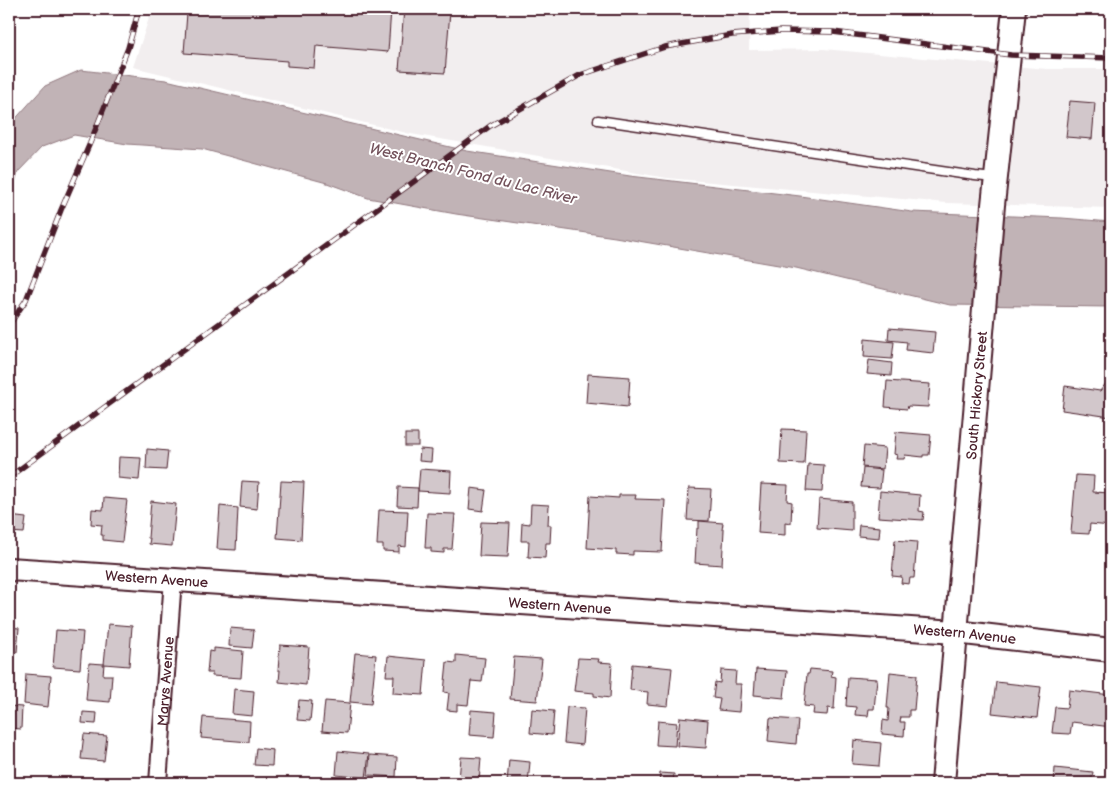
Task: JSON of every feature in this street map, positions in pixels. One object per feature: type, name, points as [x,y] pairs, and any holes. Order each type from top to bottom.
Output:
[{"type":"street","name":"South Hickory Street","points":[[943,783],[993,205],[1014,9]]},
{"type":"street","name":"Western Avenue","points":[[9,569],[956,632],[1111,650]]},
{"type":"street","name":"Marys Avenue","points":[[158,783],[173,579]]},
{"type":"lane","points":[[598,120],[996,178]]},
{"type":"shaded area","points":[[152,9],[750,9],[749,50],[823,49],[1047,69],[1111,69],[1111,208],[947,203],[667,178],[411,134],[133,67]]},
{"type":"water","name":"West Branch Fond du Lac River","points":[[81,70],[166,80],[467,151],[630,176],[800,196],[912,212],[1062,218],[1111,222],[1111,307],[950,305],[796,268],[615,237],[456,214],[368,198],[327,183],[202,149],[127,144],[74,135],[42,147],[18,172],[9,206],[10,125],[45,86]]},
{"type":"building","points":[[173,9],[391,9],[388,52],[316,46],[314,68],[287,66],[287,61],[184,53],[187,13],[172,12]]},
{"type":"building","points":[[404,9],[456,9],[456,12],[450,11],[445,73],[399,70]]},
{"type":"building","points":[[1070,101],[1095,103],[1092,139],[1066,137]]},
{"type":"building","points":[[889,328],[935,332],[933,353],[906,350],[907,342],[888,340]]},
{"type":"building","points":[[865,339],[894,342],[892,359],[864,357]]},
{"type":"building","points":[[869,360],[892,363],[891,376],[867,374]]},
{"type":"building","points":[[588,374],[630,377],[628,407],[586,403]]},
{"type":"building","points":[[1111,375],[1111,417],[1062,410],[1065,386],[1100,391],[1107,382],[1105,380]]},
{"type":"building","points":[[887,381],[930,384],[928,407],[908,406],[907,409],[885,407]]},
{"type":"building","points":[[782,429],[806,430],[804,464],[780,463]]},
{"type":"building","points":[[896,432],[931,435],[929,455],[923,455],[923,457],[905,455],[904,459],[896,459],[897,455],[894,454]]},
{"type":"building","points":[[405,434],[418,434],[418,446],[405,446]]},
{"type":"building","points":[[864,446],[885,448],[883,469],[862,467]]},
{"type":"building","points":[[147,449],[168,451],[166,470],[146,469]]},
{"type":"building","points":[[420,449],[432,450],[431,462],[419,461]]},
{"type":"building","points":[[119,457],[141,458],[139,480],[118,478]]},
{"type":"building","points":[[808,464],[824,465],[822,492],[806,491]]},
{"type":"building","points":[[863,468],[882,470],[880,488],[861,487]]},
{"type":"building","points":[[420,469],[451,471],[450,493],[418,491]]},
{"type":"building","points":[[1076,475],[1094,476],[1093,492],[1111,493],[1111,526],[1090,524],[1089,534],[1071,533]]},
{"type":"building","points":[[242,481],[259,482],[257,509],[240,507]]},
{"type":"building","points":[[281,481],[304,482],[301,540],[277,538]]},
{"type":"building","points":[[761,484],[788,485],[787,501],[792,502],[791,523],[785,522],[785,535],[758,533]]},
{"type":"building","points":[[398,487],[418,488],[417,507],[397,506]]},
{"type":"building","points":[[471,488],[486,490],[483,511],[469,509]]},
{"type":"building","points":[[689,488],[711,489],[709,521],[687,520]]},
{"type":"building","points":[[880,491],[920,495],[919,511],[924,512],[923,520],[878,517]]},
{"type":"building","points":[[619,495],[636,495],[635,499],[665,500],[662,552],[633,551],[633,555],[616,554],[616,550],[587,548],[590,496],[619,498]]},
{"type":"building","points":[[104,498],[127,500],[122,542],[103,540],[103,535],[101,535],[102,525],[91,524],[92,509],[103,510]]},
{"type":"building","points":[[819,499],[852,502],[852,531],[817,528]]},
{"type":"building","points":[[151,501],[176,504],[172,546],[149,544]]},
{"type":"building","points":[[531,504],[549,505],[548,525],[551,525],[550,543],[546,543],[545,558],[528,557],[529,541],[521,541],[522,523],[530,524]]},
{"type":"building","points":[[220,506],[238,508],[236,550],[217,549]]},
{"type":"building","points":[[379,510],[408,511],[406,547],[399,546],[399,552],[383,551],[383,545],[377,545]]},
{"type":"building","points":[[427,513],[455,514],[452,549],[444,549],[444,553],[431,552],[431,548],[425,548]]},
{"type":"building","points":[[9,516],[26,518],[24,533],[9,532]]},
{"type":"building","points":[[699,521],[723,523],[722,565],[695,563]]},
{"type":"building","points":[[481,522],[510,523],[508,557],[479,556]]},
{"type":"building","points":[[859,525],[880,527],[879,538],[858,536]]},
{"type":"building","points":[[895,540],[917,542],[914,578],[910,578],[909,584],[901,583],[902,577],[892,576]]},
{"type":"building","points":[[108,624],[132,626],[129,666],[104,664]]},
{"type":"building","points":[[9,627],[19,628],[17,652],[9,652]]},
{"type":"building","points":[[230,628],[254,630],[252,648],[229,646]]},
{"type":"building","points":[[56,630],[83,632],[80,669],[53,667]]},
{"type":"building","points":[[280,645],[309,647],[306,685],[279,682]]},
{"type":"building","points":[[214,648],[243,651],[241,678],[212,676],[212,673],[207,673],[209,651],[214,652]]},
{"type":"building","points":[[355,653],[376,655],[371,704],[350,702]]},
{"type":"building","points":[[456,655],[485,658],[482,682],[471,681],[468,705],[457,704],[457,711],[447,710],[449,693],[444,692],[447,662],[456,663]]},
{"type":"building","points":[[388,656],[426,660],[423,695],[393,693],[394,676],[386,676]]},
{"type":"building","points":[[514,657],[542,659],[537,701],[510,699]]},
{"type":"building","points":[[578,658],[599,659],[598,662],[612,663],[610,698],[594,696],[594,693],[574,691]]},
{"type":"building","points":[[89,663],[104,664],[103,675],[112,675],[110,702],[86,700]]},
{"type":"building","points":[[632,664],[672,668],[668,706],[647,704],[648,692],[630,690]]},
{"type":"building","points":[[756,669],[787,671],[784,698],[754,695]]},
{"type":"building","points":[[810,669],[832,671],[831,676],[836,677],[834,709],[828,708],[827,715],[813,714],[814,707],[804,706],[807,674],[809,674]]},
{"type":"building","points":[[721,670],[736,671],[735,684],[741,684],[739,712],[718,710],[720,699],[713,698],[715,682],[720,683]]},
{"type":"building","points":[[890,672],[917,675],[914,710],[909,710],[909,717],[901,717],[900,722],[905,722],[904,736],[882,734],[883,720],[888,721],[889,708],[887,708]]},
{"type":"building","points":[[26,674],[51,676],[48,707],[24,704]]},
{"type":"building","points":[[848,677],[877,679],[874,709],[869,709],[868,716],[855,715],[856,707],[846,706]]},
{"type":"building","points":[[996,682],[1041,687],[1037,718],[992,713]]},
{"type":"building","points":[[234,689],[254,691],[252,716],[232,714]]},
{"type":"building","points":[[1069,690],[1111,695],[1111,727],[1072,722],[1070,734],[1052,733],[1055,707],[1067,708]]},
{"type":"building","points":[[299,700],[312,701],[310,721],[297,720]]},
{"type":"building","points":[[325,701],[350,703],[347,733],[322,731]]},
{"type":"building","points":[[9,706],[22,707],[21,729],[9,728]]},
{"type":"building","points":[[567,707],[585,708],[582,745],[564,743]]},
{"type":"building","points":[[532,709],[554,711],[552,735],[530,733]]},
{"type":"building","points":[[471,710],[496,712],[494,737],[469,735]]},
{"type":"building","points":[[83,712],[97,713],[96,724],[82,723]]},
{"type":"building","points":[[203,717],[250,721],[249,742],[201,738]]},
{"type":"building","points":[[680,717],[708,720],[706,748],[677,746]]},
{"type":"building","points":[[770,718],[798,720],[796,744],[768,741]]},
{"type":"building","points":[[658,721],[677,723],[675,746],[656,745]]},
{"type":"building","points":[[84,734],[107,736],[104,761],[81,759]]},
{"type":"building","points":[[854,740],[881,743],[879,766],[852,764]]},
{"type":"building","points":[[256,748],[273,750],[272,766],[254,765]]},
{"type":"building","points":[[338,751],[369,754],[366,778],[336,775]]},
{"type":"building","points":[[370,755],[397,757],[396,777],[368,775]]},
{"type":"building","points":[[461,757],[481,758],[479,782],[459,780]]},
{"type":"building","points":[[509,760],[530,762],[528,783],[507,783]]},
{"type":"building","points":[[9,767],[14,767],[13,783],[9,783]]},
{"type":"building","points":[[1055,768],[1093,772],[1091,783],[1054,783]]},
{"type":"building","points":[[660,773],[674,774],[673,783],[659,783]]},
{"type":"railway","points":[[9,325],[26,300],[128,48],[139,9]]},
{"type":"railway","points":[[9,477],[490,126],[580,75],[665,47],[732,35],[781,31],[833,32],[1011,55],[1111,58]]}]
